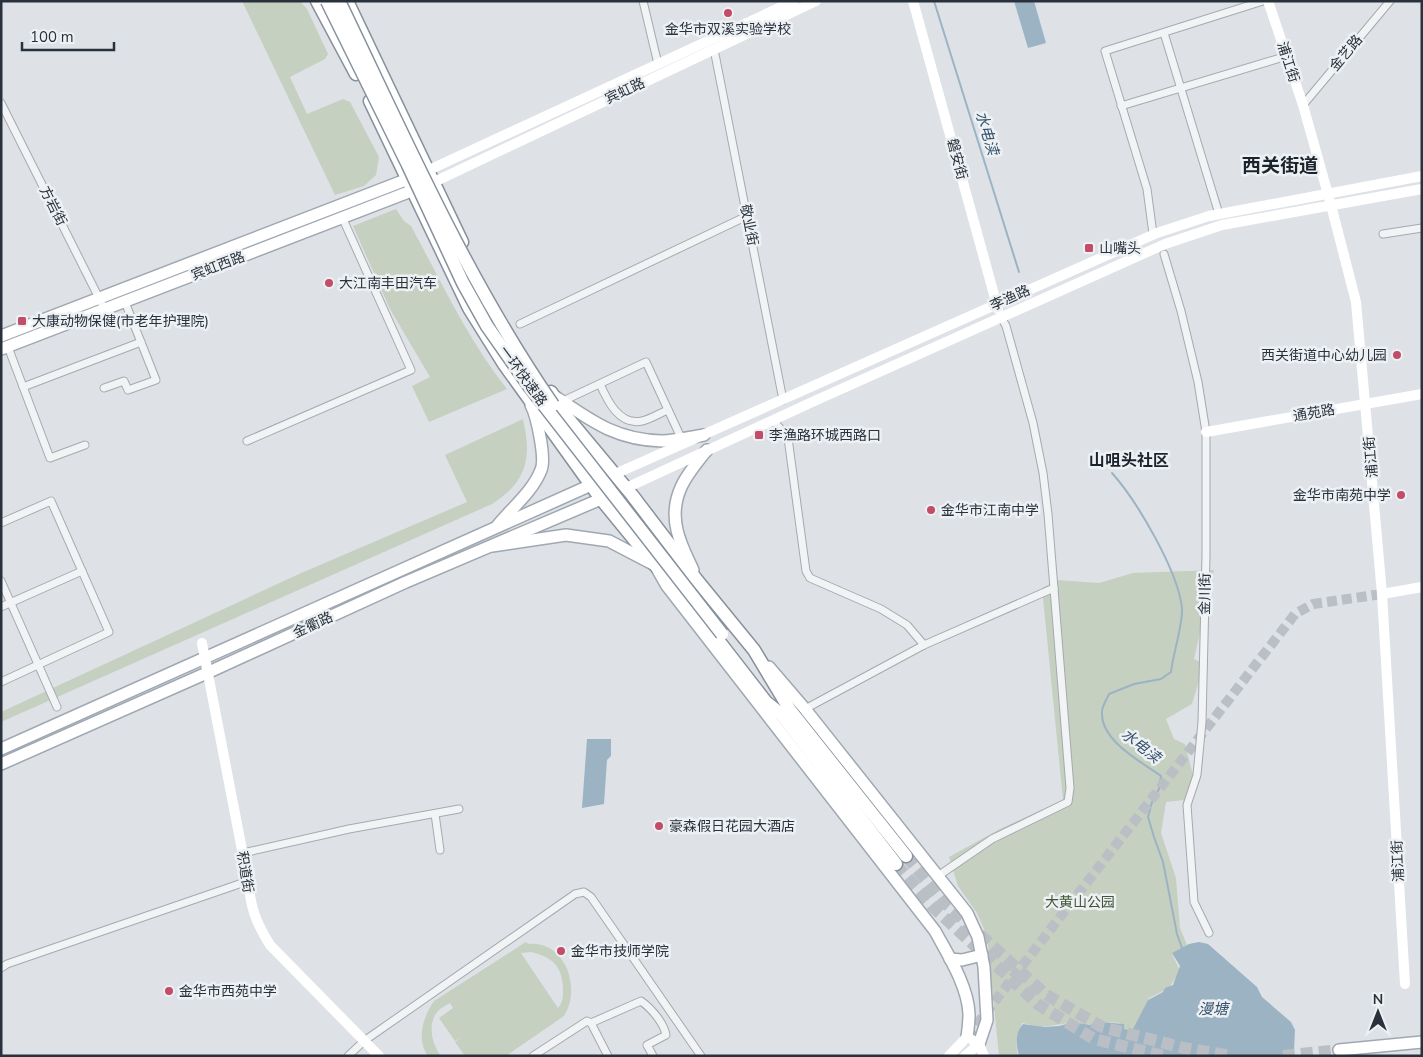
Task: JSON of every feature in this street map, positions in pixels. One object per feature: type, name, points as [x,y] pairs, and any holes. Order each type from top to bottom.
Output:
[{"type":"highway","points":[[318,1],[360,82],[468,308],[526,395],[601,499],[655,565],[673,582],[766,702],[785,712]]},
{"type":"highway","name":"一环快速路","points":[[327,1],[408,165],[463,283],[487,326],[529,386],[726,633]]},
{"type":"highway","name":"一环快速路","points":[[339,1],[487,302],[552,403],[785,712]]},
{"type":"highway","points":[[347,1],[482,284],[551,393],[568,418],[615,474],[696,579],[754,650],[785,712],[901,860]]},
{"type":"main road","name":"宾虹路","points":[[432,176],[658,64],[794,1]]},
{"type":"main road","name":"宾虹路","points":[[432,176],[816,1]]},
{"type":"main road","name":"磐安街","points":[[913,1],[1001,317]]},
{"type":"main road","name":"浦江街","points":[[1268,1],[1303,105],[1356,302],[1382,594],[1405,984]]},
{"type":"main road","name":"宾虹西路","points":[[1,336],[432,176]]},
{"type":"main road","name":"李渔路","points":[[704,435],[1153,234],[1219,214],[1327,192],[1422,176]]},
{"type":"main road","name":"宾虹西路","points":[[5,348],[342,217],[410,185]]},
{"type":"main road","name":"李渔路","points":[[626,488],[1165,244],[1222,225],[1422,189]]},
{"type":"main road","points":[[551,393],[599,425],[631,438],[683,441]]},
{"type":"main road","name":"通苑路","points":[[1206,432],[1422,394]]},
{"type":"main road","points":[[496,528],[523,496],[542,468],[538,429],[534,411],[526,395]]},
{"type":"main road","points":[[615,474],[683,441],[704,435]]},
{"type":"main road","points":[[696,579],[677,531],[674,512],[677,495],[686,477],[707,450]]},
{"type":"main road","name":"金衢路","points":[[1,749],[615,474]]},
{"type":"main road","name":"金衢路","points":[[1,764],[406,582],[626,488]]},
{"type":"main road","points":[[492,546],[566,535],[587,537],[609,541],[655,565],[667,586],[935,931],[958,975],[967,1000],[969,1013],[967,1037],[950,1056]]},
{"type":"main road","points":[[1382,594],[1422,587]]},
{"type":"main road","name":"积道街","points":[[202,643],[209,672],[251,905],[259,928],[270,945],[379,1056]]},
{"type":"main road","points":[[754,650],[805,709],[967,913],[978,937],[982,954],[987,1020],[979,1044],[965,1056]]},
{"type":"main road","points":[[950,960],[962,960],[982,954]]},
{"type":"main road","points":[[967,1037],[979,1044],[984,1056]]},
{"type":"main road","points":[[1339,1050],[1422,1042]]},
{"type":"street","points":[[643,1],[658,64]]},
{"type":"street","points":[[1153,234],[1147,189],[1105,51],[1263,1]]},
{"type":"street","name":"金艺路","points":[[1303,105],[1390,1]]},
{"type":"street","points":[[1164,32],[1219,214]]},
{"type":"street","name":"敬业街","points":[[714,49],[784,400]]},
{"type":"street","points":[[1121,106],[1286,56]]},
{"type":"street","name":"方岩街","points":[[1,103],[105,310]]},
{"type":"street","points":[[520,324],[747,216]]},
{"type":"street","points":[[247,441],[411,370],[342,217]]},
{"type":"street","points":[[1383,234],[1422,228]]},
{"type":"street","name":"金川街","points":[[1164,254],[1198,382],[1206,432],[1206,556],[1202,722],[1197,775],[1187,805],[1194,902],[1209,933]]},
{"type":"street","points":[[104,388],[124,381],[128,390],[156,380],[125,302]]},
{"type":"street","points":[[938,876],[992,838],[1068,802],[1070,788],[1048,514],[1041,464],[1030,413],[1006,326],[1001,317]]},
{"type":"street","points":[[23,387],[141,342]]},
{"type":"street","points":[[5,348],[23,387],[50,458],[85,445]]},
{"type":"street","points":[[563,401],[646,362],[683,441]]},
{"type":"street","points":[[600,384],[609,405],[630,421],[642,421],[668,410]]},
{"type":"street","points":[[773,420],[788,438],[806,571],[810,578],[881,609],[907,625],[924,645]]},
{"type":"street","points":[[1,523],[51,501],[109,632],[1,682]]},
{"type":"street","points":[[1,607],[82,571]]},
{"type":"street","points":[[1,581],[57,707]]},
{"type":"street","points":[[805,709],[924,645],[1054,588]]},
{"type":"street","points":[[242,853],[349,829],[459,809]]},
{"type":"street","points":[[435,814],[440,850]]},
{"type":"street","points":[[1,968],[7,964],[248,881]]},
{"type":"street","points":[[348,1056],[364,1041],[575,894],[584,892],[591,898],[701,1056]]},
{"type":"street","points":[[533,1056],[587,1021],[591,1022],[641,1001],[647,1005],[665,1030],[666,1035],[647,1045],[653,1056]]},
{"type":"street","points":[[591,1022],[608,1056]]},
{"type":"green space","points":[[242,1],[300,1],[307,9],[328,54],[325,59],[290,77],[307,114],[343,99],[350,102],[379,157],[376,175],[364,186],[335,195]]},
{"type":"green space","points":[[396,209],[404,221],[411,226],[467,330],[507,389],[429,422],[412,386],[430,377],[390,309],[353,226]]},
{"type":"green space","points":[[523,419],[527,446],[524,468],[520,478],[513,487],[492,504],[1,722],[1,712],[299,574],[467,502],[445,455]]},
{"type":"green space","name":"大黄山公园","points":[[1214,570],[1194,659],[1204,664],[1192,704],[1166,719],[1174,739],[1185,744],[1193,775],[1184,800],[1166,802],[1161,833],[1176,878],[1180,928],[1187,945],[1172,954],[1180,971],[1169,988],[1149,998],[1133,1031],[1123,1030],[1120,1023],[1106,1022],[1087,1025],[1077,1022],[1041,1027],[1022,1023],[1017,1039],[1018,1056],[999,1056],[987,936],[977,913],[958,886],[949,857],[1000,829],[1063,800],[1042,588],[1057,580],[1099,583],[1133,573]]},
{"type":"green space","points":[[526,942],[528,944],[541,945],[552,950],[567,968],[570,980],[569,1005],[564,1016],[506,1056],[465,1056],[455,1042],[462,1037],[455,1041],[439,1018],[453,1008],[450,1003],[439,1010],[433,1020],[433,1039],[441,1056],[428,1056],[422,1042],[422,1028],[434,1001]],"holes":[[[531,952],[551,960],[559,969],[563,982],[563,997],[558,1008],[521,953]]]},
{"type":"water","points":[[1014,1],[1034,1],[1046,43],[1028,48]]},
{"type":"water","points":[[587,739],[611,739],[611,756],[607,760],[604,804],[582,808]]},
{"type":"water","name":"漫塘","points":[[1199,942],[1208,944],[1257,987],[1262,997],[1291,1022],[1295,1030],[1292,1056],[1019,1056],[1017,1039],[1020,1027],[1023,1024],[1044,1027],[1074,1022],[1089,1025],[1101,1022],[1124,1024],[1124,1029],[1132,1031],[1148,1000],[1163,992],[1165,988],[1173,985],[1180,966],[1172,953],[1189,944]]},
{"type":"waterway","name":"水电渎","points":[[934,1],[1019,272]]},
{"type":"waterway","name":"水电渎","points":[[1112,473],[1144,518],[1165,556],[1179,593],[1182,608],[1171,672],[1161,679],[1134,684],[1109,694],[1102,712],[1107,732],[1114,741],[1161,776],[1159,789],[1152,802],[1148,817],[1163,862],[1177,934],[1182,948]]},
{"type":"tunnel","points":[[967,1037],[1295,614],[1313,604],[1382,594]]},
{"type":"tunnel","points":[[906,856],[943,901],[1045,994],[1102,1027],[1184,1048],[1232,1056]]},
{"type":"tunnel","points":[[896,864],[934,908],[1039,1005],[1094,1039],[1164,1056]]},
{"type":"tunnel","points":[[1283,1056],[1339,1050]]},
{"type":"place","name":"金华市双溪实验学校","points":[[728,13]]},
{"type":"place","name":"山嘴头","points":[[1089,248]]},
{"type":"place","name":"大江南丰田汽车","points":[[329,283]]},
{"type":"place","name":"大康动物保健(市老年护理院)","points":[[22,321]]},
{"type":"place","name":"西关街道中心幼儿园","points":[[1397,355]]},
{"type":"place","name":"李渔路环城西路口","points":[[759,435]]},
{"type":"place","name":"金华市南苑中学","points":[[1401,495]]},
{"type":"place","name":"金华市江南中学","points":[[931,510]]},
{"type":"place","name":"豪森假日花园大酒店","points":[[659,826]]},
{"type":"place","name":"金华市技师学院","points":[[561,951]]},
{"type":"place","name":"金华市西苑中学","points":[[169,991]]},
{"type":"district","name":"西关街道","points":[[1280,166]]},
{"type":"district","name":"山咀头社区","points":[[1129,461]]}]
